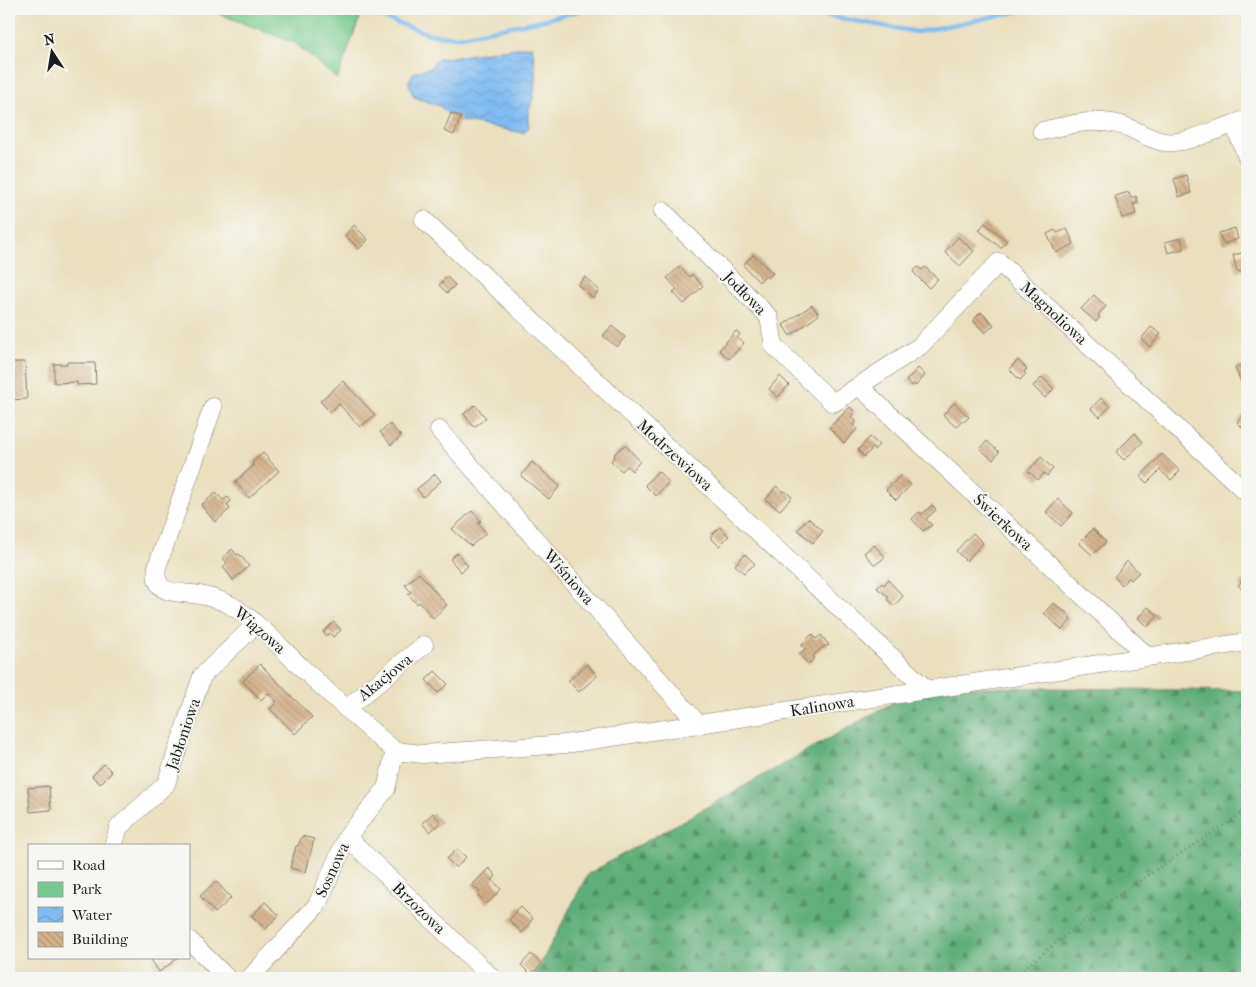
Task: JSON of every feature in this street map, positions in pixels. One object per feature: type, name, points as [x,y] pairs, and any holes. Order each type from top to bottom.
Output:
[{"type":"street","points":[[1042,131],[1076,123],[1106,122],[1122,125],[1162,142],[1174,142],[1241,121],[1247,157]]},
{"type":"street","name":"Jodłowa","points":[[663,211],[769,317],[774,346],[833,403],[860,387]]},
{"type":"street","name":"Modrzewiowa","points":[[424,220],[926,690]]},
{"type":"street","name":"Magnoliowa","points":[[860,387],[920,346],[999,262],[1247,493]]},
{"type":"street","name":"Świerkowa","points":[[860,387],[1147,656]]},
{"type":"street","name":"Wiązowa","points":[[213,408],[157,567],[156,576],[163,589],[172,593],[199,595],[231,605],[256,624],[346,709],[395,751]]},
{"type":"street","name":"Wiśniowa","points":[[439,430],[699,725]]},
{"type":"street","name":"Jabłoniowa","points":[[113,844],[119,827],[166,784],[202,676],[256,624]]},
{"type":"street","name":"Kalinowa","points":[[395,751],[423,754],[565,744],[1247,642]]},
{"type":"street","name":"Akacjowa","points":[[346,709],[424,645]]},
{"type":"street","name":"Sosnowa","points":[[250,978],[317,905],[347,837],[386,789],[395,751]]},
{"type":"street","name":"Brzozowa","points":[[347,837],[492,978]]},
{"type":"street","points":[[190,941],[227,978]]},
{"type":"path","points":[[1012,978],[1109,901],[1247,810]]},
{"type":"green space","points":[[207,9],[346,9],[354,12],[355,9],[363,9],[337,79],[295,43]]},
{"type":"green space","points":[[922,686],[1247,691],[1247,978],[533,978],[588,874]]},
{"type":"water","points":[[531,46],[535,64],[535,85],[528,114],[529,127],[524,133],[455,120],[440,106],[414,97],[410,89],[409,81],[413,73],[429,68],[438,59]]},
{"type":"building","points":[[451,113],[461,117],[454,135],[444,131]]},
{"type":"building","points":[[1186,175],[1191,193],[1179,197],[1174,179]]},
{"type":"building","points":[[1129,192],[1131,198],[1136,196],[1138,203],[1133,204],[1136,214],[1122,218],[1115,196]]},
{"type":"building","points":[[985,223],[1007,241],[1001,248],[979,230]]},
{"type":"building","points":[[354,225],[368,240],[359,249],[345,235]]},
{"type":"building","points":[[1235,228],[1238,239],[1223,244],[1219,233]]},
{"type":"building","points":[[1067,229],[1074,244],[1056,253],[1047,234],[1055,230],[1057,233]]},
{"type":"building","points":[[958,237],[974,251],[960,266],[945,252]]},
{"type":"building","points":[[1181,238],[1184,249],[1168,253],[1165,242]]},
{"type":"building","points":[[1247,252],[1247,270],[1237,272],[1233,255]]},
{"type":"building","points":[[753,255],[773,273],[768,278],[765,276],[759,282],[743,265]]},
{"type":"building","points":[[679,267],[690,277],[692,274],[703,286],[684,304],[673,292],[677,289],[667,278]]},
{"type":"building","points":[[918,267],[922,270],[925,267],[938,279],[929,288],[913,272]]},
{"type":"building","points":[[447,277],[455,285],[447,293],[439,285]]},
{"type":"building","points":[[585,277],[599,290],[593,298],[578,285]]},
{"type":"building","points":[[1094,295],[1106,306],[1098,315],[1100,317],[1096,322],[1081,309]]},
{"type":"building","points":[[812,305],[819,315],[790,336],[783,325]]},
{"type":"building","points":[[981,312],[994,325],[985,333],[973,320]]},
{"type":"building","points":[[612,326],[625,337],[617,347],[603,336]]},
{"type":"building","points":[[1151,327],[1161,334],[1150,347],[1141,339]]},
{"type":"building","points":[[736,331],[740,334],[737,338],[744,343],[729,359],[719,350]]},
{"type":"building","points":[[1018,360],[1027,369],[1024,372],[1026,374],[1020,380],[1009,369]]},
{"type":"building","points":[[9,362],[25,362],[27,399],[9,400]]},
{"type":"building","points":[[67,362],[95,363],[96,384],[77,385],[77,382],[54,383],[54,364],[67,364]]},
{"type":"building","points":[[1241,365],[1247,377],[1247,390],[1245,391],[1235,368]]},
{"type":"building","points":[[918,368],[925,375],[916,386],[914,384],[912,386],[906,381]]},
{"type":"building","points":[[780,376],[789,385],[778,397],[769,389]]},
{"type":"building","points":[[1042,377],[1054,389],[1045,398],[1033,386]]},
{"type":"building","points":[[343,381],[375,415],[360,427],[339,404],[330,412],[320,401]]},
{"type":"building","points":[[1101,398],[1110,406],[1100,417],[1091,409]]},
{"type":"building","points":[[954,403],[969,417],[964,422],[962,420],[956,427],[943,415]]},
{"type":"building","points":[[475,405],[486,418],[474,427],[464,414]]},
{"type":"building","points":[[850,407],[855,412],[851,417],[856,421],[853,425],[857,429],[844,443],[829,428]]},
{"type":"building","points":[[1247,411],[1247,428],[1245,430],[1237,422]]},
{"type":"building","points":[[390,424],[401,436],[391,445],[380,432]]},
{"type":"building","points":[[1135,433],[1143,442],[1124,460],[1116,452]]},
{"type":"building","points":[[870,437],[879,445],[864,457],[858,450]]},
{"type":"building","points":[[987,441],[999,452],[993,460],[980,449]]},
{"type":"building","points":[[625,445],[640,461],[632,471],[627,466],[622,471],[611,461],[615,456],[614,454]]},
{"type":"building","points":[[263,453],[279,471],[249,498],[235,482],[254,465],[252,463]]},
{"type":"building","points":[[1162,454],[1180,471],[1171,480],[1160,470],[1147,483],[1140,477]]},
{"type":"building","points":[[1041,457],[1053,469],[1047,476],[1044,473],[1038,480],[1028,471]]},
{"type":"building","points":[[532,462],[560,486],[549,499],[521,476]]},
{"type":"building","points":[[658,471],[669,482],[656,496],[645,485]]},
{"type":"building","points":[[435,474],[441,481],[423,497],[417,489]]},
{"type":"building","points":[[901,475],[911,485],[896,500],[886,490]]},
{"type":"building","points":[[776,486],[792,497],[780,510],[766,500]]},
{"type":"building","points":[[216,493],[223,500],[228,497],[231,501],[227,505],[230,509],[215,522],[201,505]]},
{"type":"building","points":[[1058,499],[1073,513],[1061,526],[1046,512]]},
{"type":"building","points":[[932,505],[936,510],[926,519],[932,525],[923,531],[912,519],[919,512],[922,514]]},
{"type":"building","points":[[472,511],[481,521],[478,523],[486,533],[471,546],[452,529]]},
{"type":"building","points":[[808,518],[823,531],[813,543],[798,530]]},
{"type":"building","points":[[720,527],[729,536],[719,546],[710,537]]},
{"type":"building","points":[[1093,529],[1106,542],[1092,555],[1079,543]]},
{"type":"building","points":[[973,533],[983,543],[966,561],[956,551]]},
{"type":"building","points":[[874,545],[885,557],[875,565],[864,553]]},
{"type":"building","points":[[232,549],[249,566],[233,580],[223,567],[227,563],[223,558]]},
{"type":"building","points":[[457,553],[468,566],[461,572],[450,559]]},
{"type":"building","points":[[745,554],[755,564],[744,573],[735,565]]},
{"type":"building","points":[[1127,561],[1139,572],[1131,580],[1128,578],[1122,585],[1114,577]]},
{"type":"building","points":[[419,573],[447,605],[433,618],[419,602],[417,604],[408,594],[411,592],[405,585]]},
{"type":"building","points":[[1247,576],[1247,595],[1238,585]]},
{"type":"building","points":[[888,580],[903,596],[894,606],[887,599],[889,597],[877,588],[882,583],[884,585]]},
{"type":"building","points":[[1053,603],[1067,613],[1066,615],[1071,620],[1062,630],[1044,613]]},
{"type":"building","points":[[1148,607],[1158,616],[1147,627],[1138,618]]},
{"type":"building","points":[[334,622],[341,630],[333,637],[330,633],[326,636],[323,632]]},
{"type":"building","points":[[812,634],[816,639],[821,635],[829,645],[823,647],[814,655],[813,660],[808,664],[799,654],[805,649],[801,645]]},
{"type":"building","points":[[260,664],[312,717],[295,734],[270,709],[277,702],[268,693],[261,700],[243,681]]},
{"type":"building","points":[[587,664],[597,676],[579,692],[568,681]]},
{"type":"building","points":[[435,671],[448,684],[438,693],[426,680]]},
{"type":"building","points":[[104,764],[112,772],[100,784],[92,776]]},
{"type":"building","points":[[49,786],[51,810],[30,812],[28,788]]},
{"type":"building","points":[[433,813],[441,822],[430,832],[422,823]]},
{"type":"building","points":[[302,836],[314,839],[306,872],[290,868],[296,846],[298,846]]},
{"type":"building","points":[[457,849],[466,857],[456,868],[447,859]]},
{"type":"building","points":[[489,868],[496,876],[492,880],[501,889],[487,904],[477,894],[480,892],[472,885]]},
{"type":"building","points":[[216,881],[231,898],[215,913],[200,896]]},
{"type":"building","points":[[265,902],[279,915],[266,929],[252,916]]},
{"type":"building","points":[[520,906],[533,919],[522,933],[509,920]]},
{"type":"building","points":[[531,954],[542,964],[531,975],[521,965]]},
{"type":"building","points":[[151,960],[175,960],[159,972]]},
{"type":"waterway","points":[[370,13],[429,34],[456,37],[543,20],[586,9]]},
{"type":"waterway","points":[[788,9],[917,32],[1030,9]]}]
